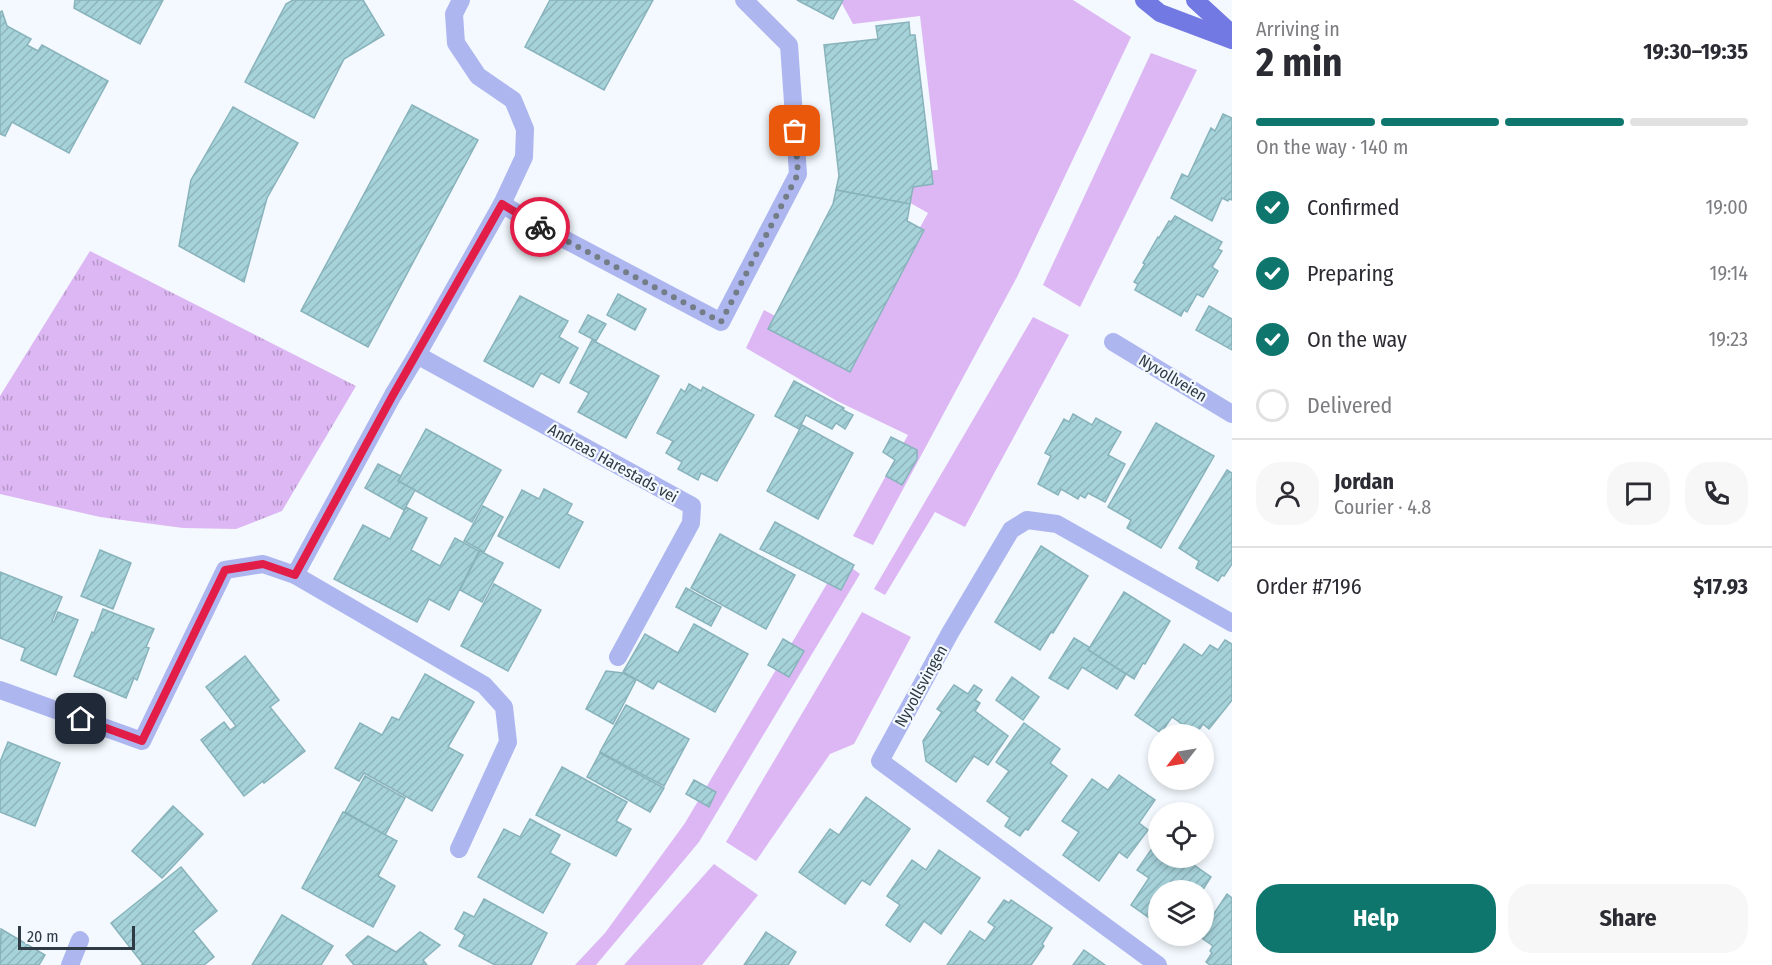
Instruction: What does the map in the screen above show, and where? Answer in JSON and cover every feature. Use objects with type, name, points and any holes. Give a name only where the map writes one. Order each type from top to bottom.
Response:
[{"type":"main road","points":[[1144,0],[1160,13],[1232,40]]},
{"type":"main road","points":[[1195,0],[1232,34]]},
{"type":"street","points":[[295,575],[393,395],[502,204],[524,157],[525,129],[513,100],[478,76],[456,43],[454,14],[461,0]]},
{"type":"street","points":[[502,204],[721,322],[798,174],[789,45],[744,0]]},
{"type":"street","name":"Nyvollveien","points":[[1113,342],[1232,414]]},
{"type":"street","name":"Andreas Harestads vei","points":[[417,355],[692,506],[691,523],[618,657]]},
{"type":"street","name":"Nyvollsvingen","points":[[1158,965],[880,761],[950,633],[1011,530],[1027,520],[1057,524],[1232,623]]},
{"type":"street","points":[[0,690],[142,741],[225,570],[263,564],[295,575],[484,685],[504,707],[508,742],[459,849]]},
{"type":"street","points":[[70,965],[80,940]]},
{"type":"green space","points":[[840,0],[1073,0],[1131,37],[1017,277],[873,545],[853,536],[908,435],[837,401],[746,348],[764,310],[849,355],[928,213],[905,200],[912,171],[938,170],[920,16],[853,24]]},
{"type":"green space","points":[[1151,53],[1197,70],[1080,307],[1043,285]]},
{"type":"green space","points":[[90,251],[356,386],[282,511],[236,529],[183,528],[100,517],[0,494],[0,396]]},
{"type":"green space","points":[[1033,317],[1069,335],[965,527],[935,512],[885,595],[874,589]]},
{"type":"green space","points":[[841,560],[860,574],[699,842],[596,965],[575,965],[605,933],[685,823]]},
{"type":"green space","points":[[862,612],[911,637],[854,744],[830,754],[756,861],[726,842]]},
{"type":"green space","points":[[714,864],[758,895],[702,965],[624,965]]},
{"type":"building","points":[[75,0],[163,0],[140,44],[74,8]]},
{"type":"building","points":[[293,0],[363,0],[384,35],[344,59],[314,118],[245,82],[286,4]]},
{"type":"building","points":[[550,0],[653,0],[604,90],[525,47]]},
{"type":"building","points":[[797,0],[843,0],[833,19]]},
{"type":"building","points":[[2,11],[7,26],[31,39],[27,45],[38,51],[42,45],[108,81],[69,153],[12,122],[5,136],[0,134],[0,12]]},
{"type":"building","points":[[909,22],[910,35],[915,35],[933,184],[913,187],[910,204],[836,190],[839,176],[824,45],[878,39],[876,26]]},
{"type":"building","points":[[412,105],[478,140],[368,347],[301,311]]},
{"type":"building","points":[[233,107],[298,143],[267,198],[244,282],[179,246],[191,180]]},
{"type":"building","points":[[1223,114],[1232,118],[1232,200],[1222,198],[1212,221],[1171,198],[1182,174],[1188,177],[1211,128],[1215,131]]},
{"type":"building","points":[[836,190],[910,204],[907,221],[924,230],[850,372],[768,329],[833,204]]},
{"type":"building","points":[[1175,216],[1222,242],[1218,249],[1222,251],[1212,267],[1218,271],[1203,297],[1197,294],[1187,312],[1184,310],[1181,316],[1135,290],[1138,284],[1134,282],[1158,237]]},
{"type":"building","points":[[618,294],[646,309],[635,330],[607,315]]},
{"type":"building","points":[[520,296],[568,321],[559,337],[578,348],[559,383],[541,373],[533,387],[484,361]]},
{"type":"building","points":[[1209,306],[1232,319],[1232,350],[1196,330]]},
{"type":"building","points":[[588,315],[606,324],[596,341],[579,332]]},
{"type":"building","points":[[592,340],[659,376],[626,438],[578,412],[589,393],[570,383]]},
{"type":"building","points":[[794,381],[853,415],[845,429],[836,423],[832,429],[806,415],[799,429],[775,416]]},
{"type":"building","points":[[689,384],[701,391],[703,387],[754,415],[717,481],[701,473],[698,480],[678,469],[682,462],[666,453],[673,441],[657,433],[681,389],[685,392]]},
{"type":"building","points":[[1073,414],[1092,425],[1096,418],[1121,432],[1108,455],[1125,464],[1105,502],[1088,493],[1085,498],[1080,495],[1078,499],[1061,489],[1058,495],[1038,484],[1051,456],[1045,453],[1064,419],[1069,422]]},
{"type":"building","points":[[1156,423],[1214,456],[1161,548],[1127,528],[1131,520],[1108,507]]},
{"type":"building","points":[[802,425],[853,453],[818,519],[767,491]]},
{"type":"building","points":[[426,429],[501,470],[472,522],[398,481]]},
{"type":"building","points":[[891,437],[917,450],[917,459],[902,485],[886,476],[895,460],[883,452]]},
{"type":"building","points":[[378,464],[401,476],[398,481],[415,490],[404,510],[365,488]]},
{"type":"building","points":[[1227,470],[1232,473],[1232,564],[1218,581],[1196,568],[1199,561],[1179,548]]},
{"type":"building","points":[[544,489],[572,504],[567,514],[583,522],[559,568],[498,536],[522,490],[539,499]]},
{"type":"building","points":[[483,506],[503,517],[484,552],[464,541]]},
{"type":"building","points":[[406,507],[427,518],[411,550],[440,566],[455,538],[479,551],[449,610],[429,599],[417,622],[334,579],[363,525],[390,539]]},
{"type":"building","points":[[775,522],[854,565],[841,590],[760,549]]},
{"type":"building","points":[[720,534],[795,575],[766,629],[691,588]]},
{"type":"building","points":[[1041,546],[1088,576],[1040,650],[995,622]]},
{"type":"building","points":[[100,550],[131,563],[113,609],[81,596]]},
{"type":"building","points":[[480,551],[503,563],[482,602],[460,590]]},
{"type":"building","points":[[0,572],[62,597],[52,621],[54,622],[58,612],[78,620],[56,675],[21,660],[25,648],[0,638]]},
{"type":"building","points":[[494,584],[541,610],[508,671],[461,646]]},
{"type":"building","points":[[686,588],[721,607],[711,626],[676,607]]},
{"type":"building","points":[[1124,592],[1170,621],[1134,679],[1088,650]]},
{"type":"building","points":[[103,609],[154,629],[146,647],[149,648],[137,680],[134,678],[126,698],[74,676]]},
{"type":"building","points":[[694,624],[748,654],[715,712],[658,681],[653,689],[623,672],[645,634],[678,653]]},
{"type":"building","points":[[1074,638],[1089,647],[1088,650],[1126,674],[1117,689],[1082,667],[1068,689],[1049,678]]},
{"type":"building","points":[[783,639],[804,651],[789,677],[768,665]]},
{"type":"building","points":[[1225,640],[1232,644],[1232,700],[1213,724],[1182,724],[1172,717],[1167,724],[1148,724],[1135,715],[1184,644],[1202,656],[1210,645],[1218,650]]},
{"type":"building","points":[[245,656],[279,700],[270,707],[305,751],[244,796],[201,740],[224,722],[230,730],[236,726],[206,687]]},
{"type":"building","points":[[606,671],[623,673],[636,680],[613,724],[586,709]]},
{"type":"building","points":[[425,674],[474,702],[448,747],[463,755],[432,811],[364,773],[359,781],[335,768],[360,723],[382,735],[392,717],[399,720]]},
{"type":"building","points":[[1012,677],[1039,697],[1023,720],[996,700]]},
{"type":"building","points":[[954,685],[968,694],[974,685],[982,690],[975,700],[980,703],[975,711],[1008,736],[988,765],[974,756],[956,782],[926,761],[923,741],[942,712],[937,709]]},
{"type":"building","points":[[626,705],[689,739],[664,786],[600,752]]},
{"type":"building","points":[[1024,723],[1060,749],[1050,763],[1067,776],[1028,830],[1025,829],[1020,836],[1005,826],[1010,818],[987,801],[1009,771],[996,762]]},
{"type":"building","points":[[8,742],[60,763],[35,826],[0,812],[0,762]]},
{"type":"building","points":[[600,753],[664,788],[650,812],[587,777]]},
{"type":"building","points":[[562,767],[627,802],[616,821],[631,829],[616,856],[536,815]]},
{"type":"building","points":[[1119,775],[1155,800],[1148,802],[1148,810],[1139,823],[1148,830],[1127,858],[1119,852],[1099,881],[1063,855],[1079,832],[1062,821],[1092,779],[1108,790]]},
{"type":"building","points":[[365,776],[405,798],[385,835],[345,812]]},
{"type":"building","points":[[694,780],[716,792],[709,807],[686,794]]},
{"type":"building","points":[[866,797],[910,829],[870,885],[862,880],[845,904],[799,872],[830,829],[839,835]]},
{"type":"building","points":[[173,806],[203,834],[162,878],[132,851]]},
{"type":"building","points":[[343,812],[397,841],[378,876],[395,886],[373,927],[302,888]]},
{"type":"building","points":[[530,819],[560,835],[550,853],[570,864],[543,913],[478,877],[504,829],[520,837]]},
{"type":"building","points":[[939,850],[980,878],[941,934],[924,921],[910,942],[886,925],[900,905],[887,896],[912,860],[926,870]]},
{"type":"building","points":[[1148,854],[1148,868],[1198,868],[1211,877],[1209,880],[1148,880],[1148,917],[1131,905],[1149,878],[1137,870]]},
{"type":"building","points":[[181,867],[217,911],[193,931],[214,957],[204,965],[141,965],[143,964],[111,923]]},
{"type":"building","points":[[1227,894],[1232,898],[1232,965],[1210,965],[1206,962],[1214,946],[1214,914]]},
{"type":"building","points":[[484,899],[547,933],[531,965],[495,965],[459,946],[465,935],[455,929],[464,912],[474,917]]},
{"type":"building","points":[[1004,900],[1009,903],[1011,900],[1052,928],[1042,944],[1044,946],[1031,965],[947,965],[970,931],[985,941],[995,927],[988,922]]},
{"type":"building","points":[[282,915],[333,946],[321,965],[252,965]]},
{"type":"building","points":[[1,929],[45,955],[39,965],[0,965]]},
{"type":"building","points":[[420,932],[440,945],[423,960],[427,965],[354,965],[346,955],[368,936],[396,952]]},
{"type":"building","points":[[766,932],[796,952],[788,965],[744,965]]},
{"type":"building","points":[[1084,950],[1105,965],[1073,965]]},
{"type":"way so far","points":[[540,227],[721,322],[798,174],[795,131]]},
{"type":"route","points":[[81,719],[142,741],[225,570],[263,564],[295,575],[393,395],[502,204],[540,227]]}]
